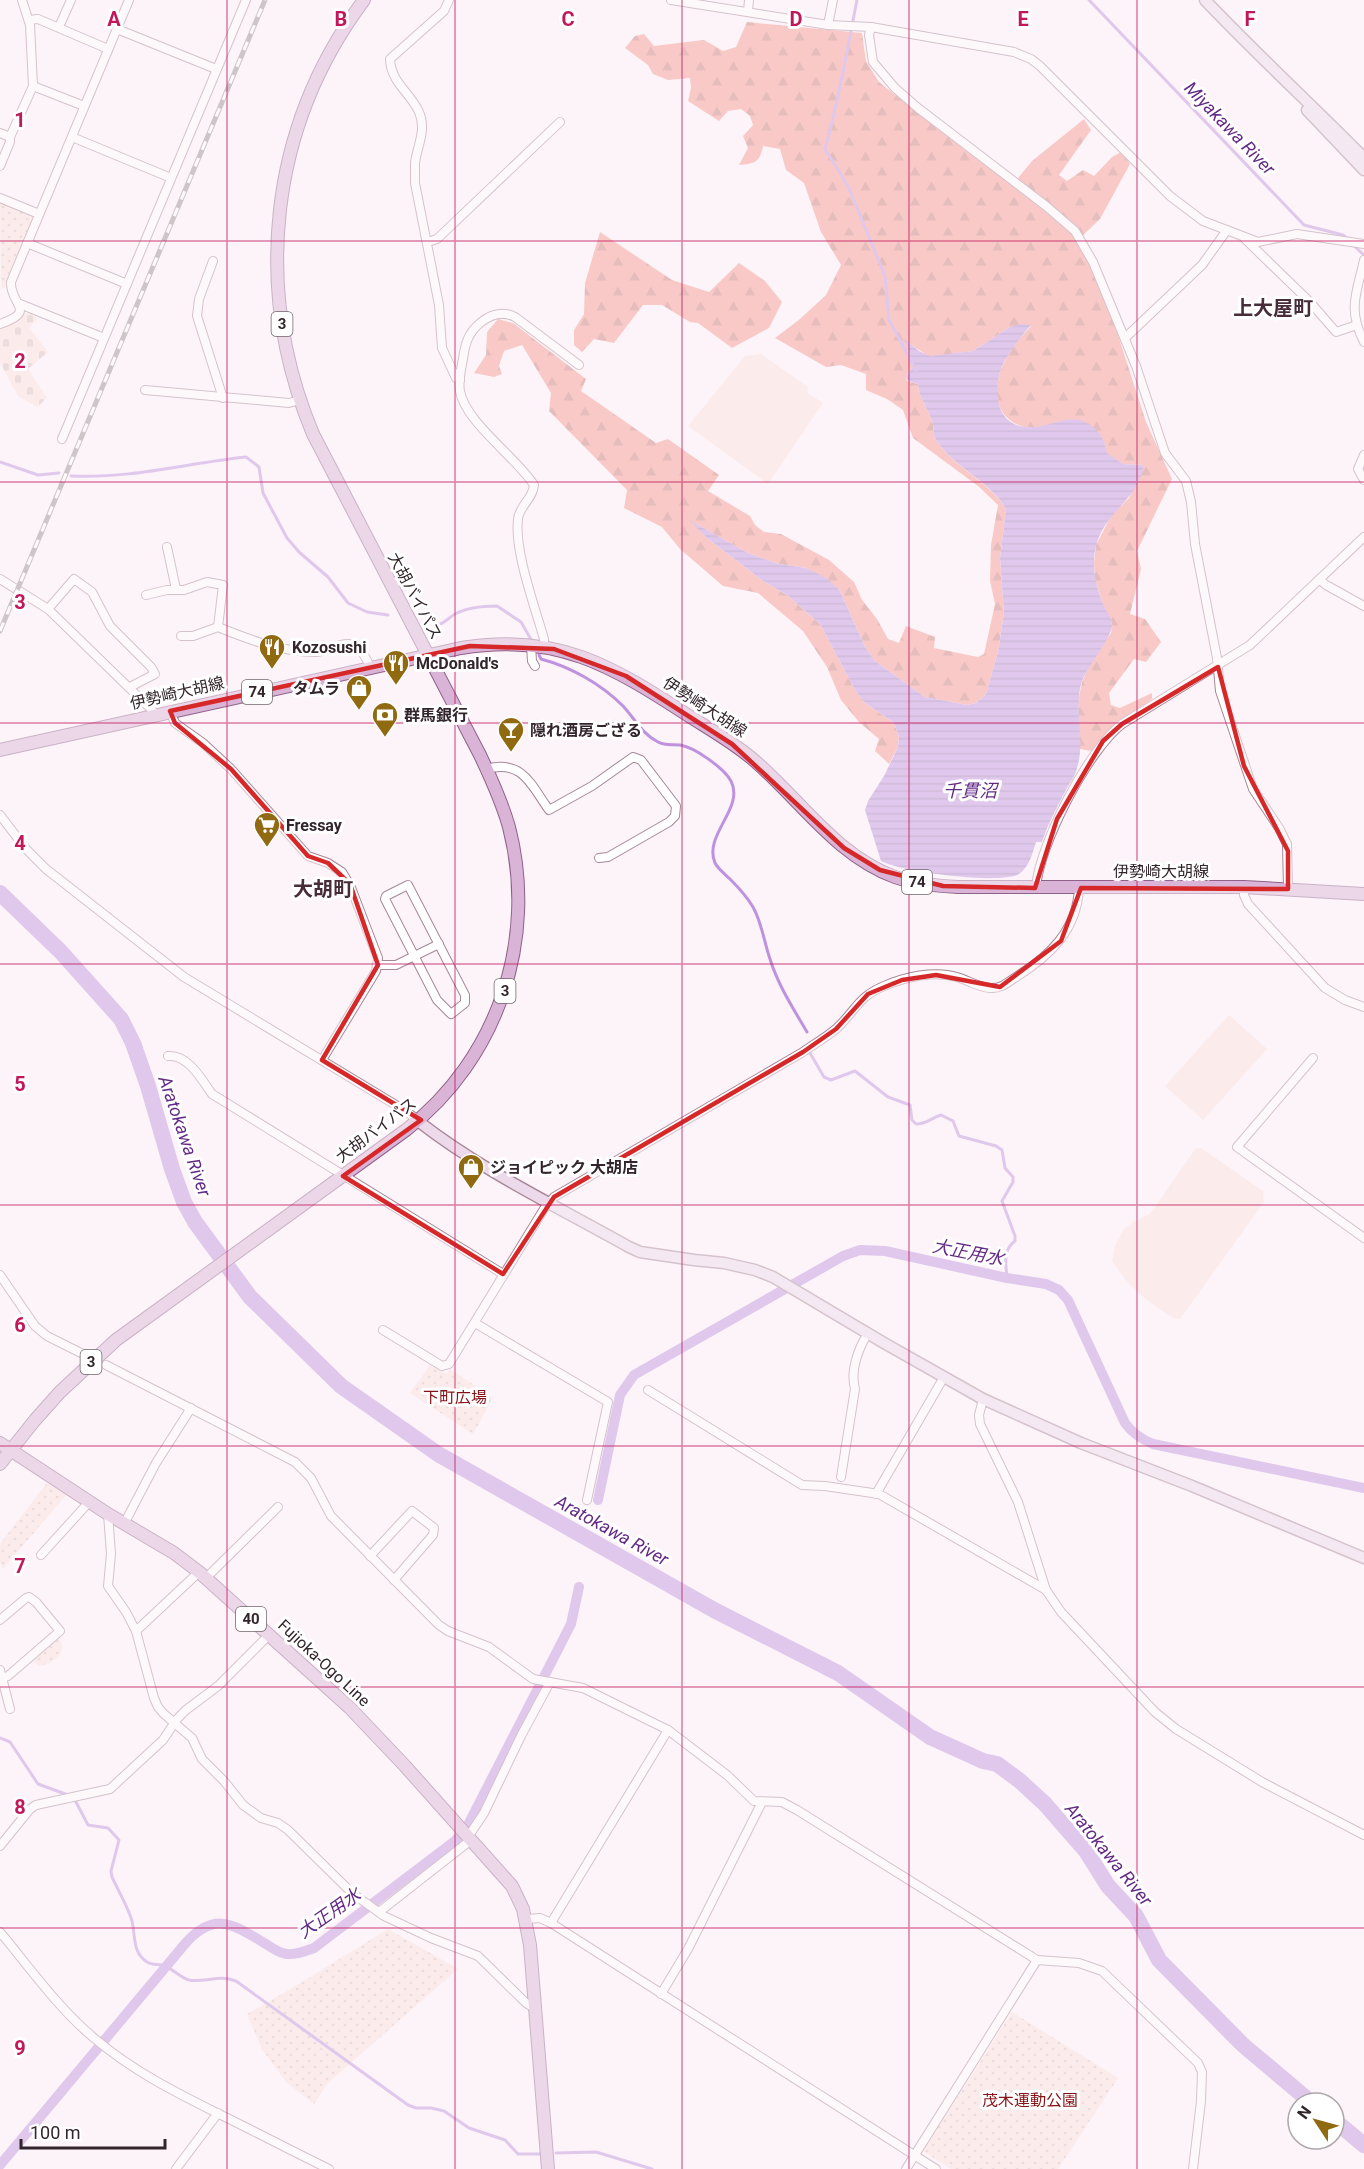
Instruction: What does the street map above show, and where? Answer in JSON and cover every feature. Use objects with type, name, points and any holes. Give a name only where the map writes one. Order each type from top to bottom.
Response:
[{"type":"main road","name":"大胡バイパス","points":[[0,1464],[5,1447],[98,1356],[143,1319],[418,1121],[455,1082],[478,1049],[503,997],[515,950],[518,914],[515,860],[507,819],[486,769],[329,468],[300,400],[285,346],[276,275],[277,239],[284,179],[298,125],[313,85],[335,42],[364,0]]},
{"type":"main road","name":"伊勢崎大胡線","points":[[0,750],[156,714],[480,645],[544,647],[575,654],[616,671],[732,744],[761,766],[844,848],[880,870],[908,881],[943,886],[1244,887],[1364,894]]},
{"type":"main road","name":"Fujioka-Ogo Line","points":[[5,1447],[108,1514],[168,1549],[202,1575],[350,1708],[512,1886],[525,1918],[537,2010],[548,2169]]},
{"type":"street","points":[[0,166],[10,137],[33,86],[29,20],[22,0]]},
{"type":"street","points":[[59,27],[71,0]]},
{"type":"street","points":[[104,338],[20,304],[10,286],[129,0]]},
{"type":"street","points":[[62,439],[246,0]]},
{"type":"street","points":[[449,0],[444,11],[390,59],[390,72],[419,112],[423,124],[415,163],[415,183],[439,305],[442,348],[456,378],[460,380]]},
{"type":"street","points":[[671,0],[828,25],[871,27],[1007,50],[1031,59],[1170,196],[1203,221],[1258,242],[1297,234],[1364,244]]},
{"type":"street","points":[[747,12],[749,0]]},
{"type":"street","points":[[828,25],[833,0]]},
{"type":"street","points":[[1205,0],[1364,158]]},
{"type":"street","points":[[29,20],[38,19],[108,48]]},
{"type":"street","points":[[871,27],[869,36],[873,62],[895,88],[918,108],[1008,175],[1075,231],[1093,262],[1125,338],[1165,453],[1186,481],[1191,502],[1195,544],[1218,667],[1220,691],[1253,789],[1279,828],[1288,848],[1288,889]]},
{"type":"street","points":[[117,28],[216,69]]},
{"type":"street","points":[[1280,77],[1364,170]]},
{"type":"street","points":[[33,86],[84,106]]},
{"type":"street","points":[[428,242],[437,239],[560,122]]},
{"type":"street","points":[[0,132],[10,137]]},
{"type":"street","points":[[72,136],[171,178]]},
{"type":"street","points":[[0,198],[39,214]]},
{"type":"street","points":[[1125,338],[1202,265],[1227,230]]},
{"type":"street","points":[[1242,236],[1310,302],[1336,332],[1357,325]]},
{"type":"street","points":[[27,243],[127,284]]},
{"type":"street","points":[[1364,260],[1354,296],[1357,325],[1364,342]]},
{"type":"street","points":[[213,261],[199,298],[197,316],[223,398]]},
{"type":"street","points":[[0,324],[17,316],[20,304]]},
{"type":"street","points":[[544,647],[544,639],[525,576],[518,534],[518,516],[531,498],[534,485],[472,415],[461,397],[460,380],[465,343],[470,334],[484,320],[498,314],[515,317],[579,365]]},
{"type":"street","points":[[145,390],[289,403],[300,400]]},
{"type":"street","points":[[1364,456],[1359,469],[1364,480]]},
{"type":"street","points":[[1036,888],[1057,819],[1103,741],[1122,724],[1218,667],[1250,645],[1364,537]]},
{"type":"street","points":[[167,547],[176,590]]},
{"type":"street","points":[[0,579],[48,609],[156,714]]},
{"type":"street","points":[[48,609],[74,579],[92,592],[110,626],[151,667],[155,674],[130,687]]},
{"type":"street","points":[[1320,580],[1364,606]]},
{"type":"street","points":[[146,595],[167,590],[193,588],[207,582],[223,585],[218,627]]},
{"type":"street","points":[[181,636],[193,636],[218,627],[260,644],[293,650],[321,652],[351,644],[357,646],[371,669]]},
{"type":"street","points":[[531,646],[532,661],[535,666]]},
{"type":"street","points":[[170,711],[175,723],[203,743],[231,769],[309,856],[328,862],[342,872],[350,885],[378,958],[378,964],[322,1060]]},
{"type":"street","points":[[486,769],[500,766],[524,773],[549,810],[592,786],[633,757],[641,760],[676,806],[675,816],[669,822],[608,857],[600,858]]},
{"type":"street","points":[[0,815],[26,849],[46,869],[184,977],[409,1113],[453,1145],[629,1248],[639,1252],[755,1270],[783,1282],[868,1334],[983,1399],[1081,1443],[1192,1486],[1364,1558]]},
{"type":"street","points":[[408,885],[439,944],[466,998],[465,1003],[451,1014],[438,1000],[385,899],[386,896],[408,885]]},
{"type":"street","points":[[1244,887],[1244,895],[1248,904],[1325,988],[1345,1000],[1364,1006]]},
{"type":"street","points":[[383,1330],[442,1366],[449,1364],[549,1202],[560,1193],[803,1052],[836,1029],[862,998],[884,986],[914,977],[936,975],[955,976],[980,986],[1000,987],[1030,968],[1061,942],[1074,916],[1079,888]]},
{"type":"street","points":[[378,964],[396,965],[439,944]]},
{"type":"street","points":[[168,1056],[177,1057],[189,1064],[212,1094],[503,1274]]},
{"type":"street","points":[[1313,1058],[1238,1147],[1364,1238]]},
{"type":"street","points":[[0,1275],[35,1326],[48,1336],[82,1354]]},
{"type":"street","points":[[474,1323],[608,1402],[587,1500]]},
{"type":"street","points":[[841,1477],[855,1389],[852,1378],[861,1344],[868,1334]]},
{"type":"street","points":[[106,1365],[300,1466],[311,1478],[331,1516],[439,1625],[448,1631],[496,1651],[533,1679],[583,1688],[668,1730],[727,1775],[754,1801],[782,1802],[797,1810],[1037,1960],[1079,1963],[1102,1971],[1198,2062],[1202,2072],[1202,2082],[1193,2169]]},
{"type":"street","points":[[876,1494],[944,1377]]},
{"type":"street","points":[[648,1390],[802,1485],[876,1494],[1046,1590]]},
{"type":"street","points":[[983,1399],[979,1415],[980,1424],[1018,1502],[1046,1590],[1061,1612],[1155,1712],[1176,1728],[1263,1782],[1364,1835]]},
{"type":"street","points":[[124,1524],[156,1463],[191,1408]]},
{"type":"street","points":[[41,1555],[90,1502]]},
{"type":"street","points":[[136,1631],[278,1507]]},
{"type":"street","points":[[370,1556],[412,1511],[434,1528],[433,1535],[394,1580]]},
{"type":"street","points":[[108,1514],[111,1554],[108,1586],[136,1631],[158,1707],[174,1725],[192,1738],[202,1759],[224,1780],[250,1811],[288,1830],[343,1885],[364,1901],[378,1911],[431,1938],[478,1956],[526,2003],[537,2010]]},
{"type":"street","points":[[0,1620],[29,1597],[36,1602],[60,1631],[8,1676],[1,1674]]},
{"type":"street","points":[[0,1846],[25,1814],[36,1806],[110,1788],[163,1740],[186,1710],[218,1686],[269,1635]]},
{"type":"street","points":[[1,1674],[10,1709]]},
{"type":"street","points":[[378,1911],[466,1834],[484,1813],[548,1682]]},
{"type":"street","points":[[550,1923],[668,1730]]},
{"type":"street","points":[[661,1994],[688,1949],[762,1802]]},
{"type":"street","points":[[525,1918],[540,1918],[550,1923],[936,2169]]},
{"type":"street","points":[[0,1932],[63,2008],[109,2050],[147,2077],[329,2169]]},
{"type":"street","points":[[906,2169],[1037,1960]]},
{"type":"street","points":[[176,2169],[218,2113]]},
{"type":"highlighted area","points":[[470,646],[554,649],[626,676],[732,744],[844,848],[880,870],[943,886],[1035,888],[1057,819],[1103,741],[1122,724],[1218,667],[1244,766],[1288,851],[1288,889],[1081,888],[1061,941],[1000,987],[936,975],[902,980],[868,994],[836,1029],[803,1052],[554,1197],[503,1274],[343,1176],[421,1120],[322,1060],[378,965],[350,884],[328,863],[308,856],[231,769],[175,723],[170,711]]},
{"type":"green space","points":[[747,22],[862,33],[866,61],[879,82],[974,157],[1014,183],[1032,161],[1084,119],[1091,130],[1059,175],[1067,181],[1083,170],[1094,176],[1112,157],[1121,152],[1130,164],[1100,219],[1077,241],[1097,278],[1146,422],[1172,479],[1137,551],[1141,569],[1130,614],[1145,619],[1161,642],[1146,662],[1134,659],[1109,693],[1111,705],[1120,708],[1152,693],[1152,699],[1111,728],[1091,751],[1080,749],[1078,702],[1082,682],[1090,663],[1111,633],[1112,623],[1103,605],[1095,579],[1096,545],[1111,516],[1129,498],[1144,465],[1123,464],[1106,453],[1105,444],[1061,421],[1039,428],[1027,427],[1009,419],[1003,412],[997,394],[1000,372],[1013,347],[1031,326],[1010,327],[973,351],[930,357],[905,341],[914,366],[906,376],[907,381],[918,384],[932,421],[936,440],[952,459],[990,490],[1006,509],[1000,558],[1004,613],[998,652],[986,694],[976,703],[967,705],[925,697],[875,661],[865,647],[840,591],[806,568],[779,564],[748,553],[692,522],[707,538],[763,581],[787,595],[820,624],[855,690],[864,702],[894,723],[899,737],[898,747],[889,764],[875,751],[879,739],[859,722],[841,700],[827,667],[803,631],[758,593],[723,586],[680,549],[662,527],[624,508],[627,490],[549,411],[551,393],[522,345],[504,351],[499,366],[502,374],[494,377],[474,373],[486,355],[487,332],[498,319],[513,323],[586,379],[581,391],[656,443],[668,439],[719,475],[708,491],[750,516],[755,525],[764,532],[781,534],[829,560],[854,582],[862,600],[877,619],[888,639],[899,643],[906,626],[935,637],[934,648],[978,657],[984,654],[995,604],[990,581],[991,545],[998,505],[978,486],[913,438],[903,410],[887,399],[866,390],[866,374],[841,365],[826,367],[775,338],[826,295],[841,265],[821,232],[804,183],[786,170],[780,149],[763,146],[756,161],[739,165],[748,148],[743,136],[753,125],[750,116],[741,109],[728,111],[719,121],[688,101],[691,88],[690,78],[668,80],[653,74],[648,65],[625,48],[635,36],[644,34],[654,46],[704,40],[723,51],[736,47]]},
{"type":"green space","points":[[0,202],[34,216],[5,282],[6,287],[1,289]]},
{"type":"green space","points":[[600,232],[672,280],[709,292],[739,263],[765,281],[782,302],[769,328],[732,348],[698,323],[690,322],[662,305],[643,305],[614,343],[594,339],[582,352],[574,345],[574,330],[584,314],[585,283]]},
{"type":"green space","points":[[30,312],[37,319],[29,328],[48,352],[28,369],[47,398],[37,407],[18,396],[0,363],[0,328],[18,321],[22,315]]},
{"type":"green space","points":[[761,354],[808,387],[807,393],[823,403],[768,484],[688,426],[745,356]]},
{"type":"green space","points":[[1229,1015],[1267,1049],[1203,1120],[1165,1086]]},
{"type":"green space","points":[[1196,1148],[1201,1148],[1263,1191],[1264,1202],[1180,1319],[1165,1313],[1140,1294],[1112,1261],[1115,1246],[1124,1229],[1150,1214]]},
{"type":"green space","name":"下町広場","points":[[430,1365],[447,1374],[450,1369],[493,1398],[473,1434],[410,1393]]},
{"type":"green space","points":[[47,1483],[67,1494],[3,1569],[0,1563],[0,1544]]},
{"type":"green space","points":[[58,1639],[62,1643],[61,1654],[50,1663],[40,1666],[33,1661]]},
{"type":"green space","points":[[388,1929],[458,1969],[328,2083],[314,2104],[286,2082],[262,2049],[247,2014]]},
{"type":"green space","name":"茂木運動公園","points":[[1012,2012],[1118,2078],[1058,2169],[951,2169],[923,2151]]},
{"type":"water","name":"千貫沼","points":[[1022,324],[1031,325],[1004,362],[998,382],[999,402],[1007,419],[1015,425],[1026,427],[1080,420],[1099,432],[1107,453],[1123,464],[1144,465],[1135,488],[1106,524],[1096,546],[1094,561],[1096,583],[1112,625],[1104,644],[1082,681],[1079,702],[1080,747],[1076,771],[1042,842],[1036,842],[1026,867],[1019,874],[1008,877],[972,878],[928,873],[881,861],[865,810],[898,747],[899,737],[894,723],[864,702],[855,690],[820,624],[787,595],[763,581],[707,538],[689,520],[748,553],[779,564],[806,568],[828,579],[840,591],[865,647],[875,661],[925,697],[967,705],[976,703],[986,694],[998,652],[1004,613],[1000,558],[1006,509],[990,490],[952,459],[936,440],[932,421],[918,384],[908,381],[906,376],[914,366],[904,339],[919,351],[930,356],[973,351],[1010,327]]},
{"type":"waterway","points":[[857,0],[839,94],[825,149],[848,186],[885,276],[889,320],[916,370]]},
{"type":"waterway","name":"Miyakawa River","points":[[1089,0],[1304,225],[1343,235],[1348,239]]},
{"type":"waterway","name":"Miyakawa River","points":[[1352,244],[1364,255]]},
{"type":"waterway","points":[[71,476],[137,473],[246,457],[259,467],[263,493],[287,538],[299,552],[328,577],[348,603],[367,612],[388,615]]},
{"type":"waterway","points":[[0,462],[38,475],[59,473]]},
{"type":"waterway","points":[[434,625],[465,610],[497,606],[521,622],[532,641]]},
{"type":"waterway","points":[[539,655],[541,659],[574,672],[605,690],[623,706],[652,739],[663,744],[680,745],[693,750],[715,764],[731,781],[734,791],[733,801],[714,842],[715,863],[740,889],[753,907],[759,919],[777,978],[807,1032]]},
{"type":"waterway","name":"Aratokawa River","points":[[0,893],[61,952],[121,1019],[133,1043],[148,1086],[184,1202],[195,1222],[250,1297],[341,1386],[438,1454],[714,1610],[838,1673],[930,1737],[983,1761],[997,1764],[1045,1804],[1086,1851],[1108,1886],[1136,1916],[1159,1960],[1243,2045],[1298,2091]]},
{"type":"waterway","points":[[810,1053],[824,1077],[831,1080],[855,1071],[888,1097],[910,1105],[912,1120],[916,1124],[941,1115],[953,1121],[959,1136],[996,1146],[1002,1150],[1005,1168],[1013,1177],[1013,1182],[1002,1201],[1015,1236],[1015,1241],[1006,1253],[1007,1278]]},
{"type":"waterway","name":"大正用水","points":[[598,1500],[620,1395],[634,1375],[843,1256],[860,1250],[885,1251],[1007,1278],[1046,1284],[1059,1290],[1068,1300],[1125,1423],[1134,1433],[1153,1444],[1364,1488]]},
{"type":"waterway","name":"大正用水","points":[[0,2165],[195,1934],[205,1927],[224,1924],[243,1931],[281,1953],[294,1954],[314,1948],[455,1841],[469,1823],[571,1624],[579,1587]]},
{"type":"waterway","points":[[0,1738],[10,1742],[38,1784],[68,1795]]},
{"type":"waterway","points":[[76,1802],[88,1825],[108,1828],[119,1840],[111,1871],[112,1877],[130,1915],[138,1952],[147,1962],[165,1966],[189,1980],[224,1978],[236,1981],[408,2105],[444,2111],[469,2128],[505,2140],[518,2154],[540,2154]]},
{"type":"waterway","name":"Aratokawa River","points":[[1346,2130],[1364,2145]]},
{"type":"waterway","points":[[556,2153],[596,2152],[652,2169]]},
{"type":"railway","points":[[0,631],[265,0]]},
{"type":"place","name":"Kozosushi","points":[[272,670]]},
{"type":"place","name":"McDonald's","points":[[396,686]]},
{"type":"place","name":"タムラ","points":[[359,711]]},
{"type":"place","name":"群馬銀行","points":[[385,738]]},
{"type":"place","name":"隠れ酒房ござる","points":[[511,753]]},
{"type":"place","name":"Fressay","points":[[267,848]]},
{"type":"place","name":"ジョイピック 大胡店","points":[[471,1190]]},
{"type":"district","name":"上大屋町","points":[[1273,308]]},
{"type":"district","name":"大胡町","points":[[323,889]]}]
